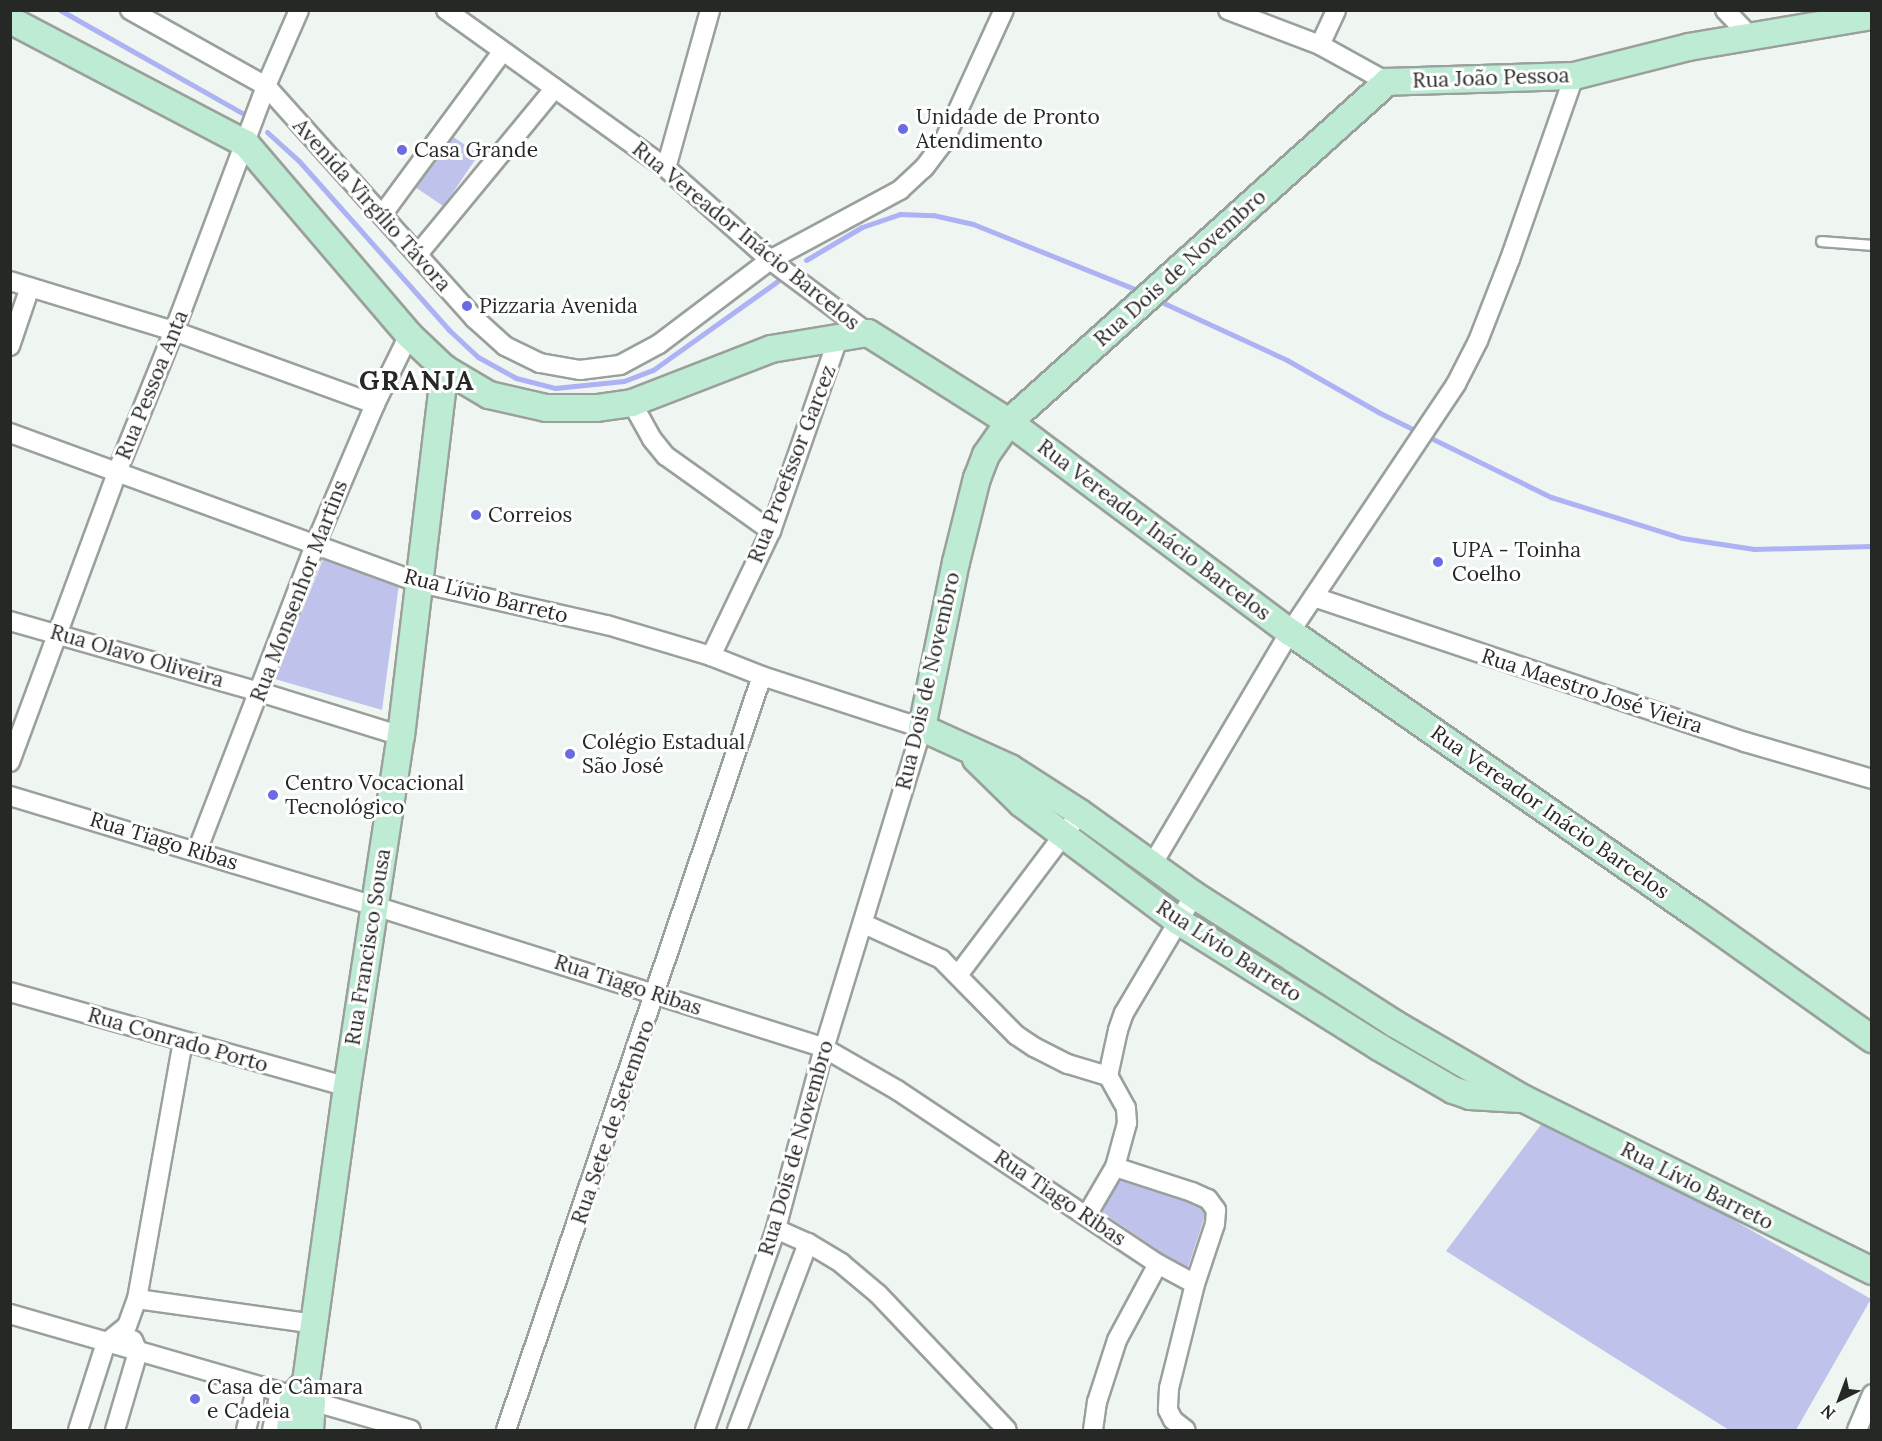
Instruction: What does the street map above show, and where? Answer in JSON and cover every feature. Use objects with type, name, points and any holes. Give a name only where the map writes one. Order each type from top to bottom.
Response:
[{"type":"street","name":"Avenida Virgílio Távora","points":[[130,10],[266,87],[474,318],[505,346],[540,363],[580,370],[620,365],[659,344],[770,260],[900,190],[924,168],[943,143],[1004,10]]},
{"type":"street","name":"Rua Pessoa Anta","points":[[10,762],[117,472],[174,331],[266,87],[299,10]]},
{"type":"street","name":"Rua Vereador Inácio Barcelos","points":[[446,10],[666,168],[770,260],[868,333],[1009,422],[1290,632],[1870,1034]]},
{"type":"street","points":[[666,168],[710,10]]},
{"type":"street","name":"Rua João Pessoa","points":[[1228,10],[1320,45],[1387,81],[1574,76],[1689,47],[1872,16]]},
{"type":"street","points":[[1320,45],[1336,10]]},
{"type":"street","points":[[1725,10],[1750,36]]},
{"type":"street","points":[[10,20],[246,144],[409,335],[445,369],[489,395],[546,408],[597,408],[632,403],[771,349],[868,333]]},
{"type":"street","points":[[382,215],[502,52]]},
{"type":"street","points":[[1152,865],[1290,632],[1456,384],[1478,341],[1510,259],[1574,76]]},
{"type":"street","name":"Rua Dois de Novembro","points":[[705,1431],[776,1228],[824,1048],[864,924],[922,728],[956,562],[977,478],[986,455],[1009,422],[1387,81]]},
{"type":"street","points":[[418,254],[555,88]]},
{"type":"street","points":[[10,281],[174,331],[375,404]]},
{"type":"street","points":[[10,346],[30,287]]},
{"type":"street","name":"Rua Monsenhor Martins","points":[[197,851],[315,544],[375,404],[409,335]]},
{"type":"street","name":"Rua Proefssor Garcez","points":[[711,656],[771,531],[839,336]]},
{"type":"street","name":"Rua Francisco Sousa","points":[[290,1431],[314,1324],[347,1087],[401,736],[445,369]]},
{"type":"street","points":[[632,403],[652,438],[666,456],[771,531]]},
{"type":"street","name":"Rua Lívio Barreto","points":[[10,433],[420,583],[608,625],[711,656],[762,676],[922,728],[1010,768],[1080,813],[1194,895],[1395,1024],[1524,1099],[1872,1271]]},
{"type":"street","name":"Rua Maestro José Vieira","points":[[1314,597],[1745,742],[1872,779]]},
{"type":"street","name":"Rua Olavo Oliveira","points":[[10,621],[260,692],[401,736]]},
{"type":"street","name":"Rua Sete de Setembro","points":[[506,1431],[657,993],[762,676]]},
{"type":"street","name":"Rua Lívio Barreto","points":[[964,747],[1022,804],[1178,921],[1378,1047],[1453,1090],[1490,1099],[1524,1099]]},
{"type":"street","name":"Rua Tiago Ribas","points":[[10,796],[197,851],[657,993],[824,1048],[897,1090],[1158,1264],[1195,1284]]},
{"type":"street","points":[[958,975],[1080,813]]},
{"type":"street","points":[[1087,1215],[1115,1167],[1127,1114],[1108,1076],[1124,1013],[1194,895]]},
{"type":"street","points":[[864,924],[941,959],[1016,1035],[1054,1058],[1108,1076]]},
{"type":"street","name":"Rua Conrado Porto","points":[[10,992],[347,1087]]},
{"type":"street","points":[[78,1431],[106,1343],[127,1326],[137,1299],[183,1041]]},
{"type":"street","points":[[1115,1167],[1192,1192],[1214,1204],[1215,1224],[1195,1284],[1167,1403],[1173,1420],[1186,1431]]},
{"type":"street","points":[[776,1228],[808,1243],[841,1263],[878,1294],[1006,1431]]},
{"type":"street","points":[[737,1431],[808,1243]]},
{"type":"street","points":[[1093,1431],[1097,1402],[1117,1340],[1158,1264]]},
{"type":"street","points":[[137,1299],[314,1324]]},
{"type":"street","points":[[10,1314],[257,1386],[298,1393],[411,1431]]},
{"type":"street","points":[[121,1429],[138,1352],[127,1326]]},
{"type":"street","points":[[246,1431],[257,1386]]},
{"type":"street","name":"Rua Francisco Sousa","points":[[272,1431],[298,1393]]},
{"type":"street","name":"Rua Francisco Sousa","points":[[298,1393],[310,1431]]},
{"type":"street","points":[[1857,1431],[1872,1394]]},
{"type":"lane","points":[[1821,241],[1872,245]]},
{"type":"shaded area","points":[[449,134],[479,154],[444,206],[414,186]]},
{"type":"shaded area","points":[[324,557],[399,584],[382,710],[275,679]]},
{"type":"shaded area","points":[[1549,1114],[1871,1299],[1796,1430],[1729,1430],[1446,1251]]},
{"type":"shaded area","points":[[1120,1180],[1208,1207],[1187,1270],[1102,1212]]},
{"type":"waterway","points":[[60,10],[242,113]]},
{"type":"waterway","points":[[267,132],[299,161],[449,330],[478,357],[516,378],[555,388],[624,381],[653,370],[778,281]]},
{"type":"waterway","points":[[806,260],[862,227],[900,214],[933,215],[973,224],[1142,292]]},
{"type":"waterway","points":[[1155,299],[1287,360],[1378,412],[1551,497],[1682,538],[1754,549],[1872,546]]},
{"type":"place","name":"Unidade de Pronto Atendimento","points":[[903,129]]},
{"type":"place","name":"Casa Grande","points":[[402,150]]},
{"type":"place","name":"Pizzaria Avenida","points":[[467,306]]},
{"type":"place","name":"Correios","points":[[476,515]]},
{"type":"place","name":"UPA - Toinha Coelho","points":[[1438,562]]},
{"type":"place","name":"Colégio Estadual São José","points":[[570,754]]},
{"type":"place","name":"Centro Vocacional Tecnológico","points":[[273,795]]},
{"type":"place","name":"Casa de Câmara e Cadeia","points":[[195,1399]]},
{"type":"district","name":"GRANJA","points":[[417,381]]}]
